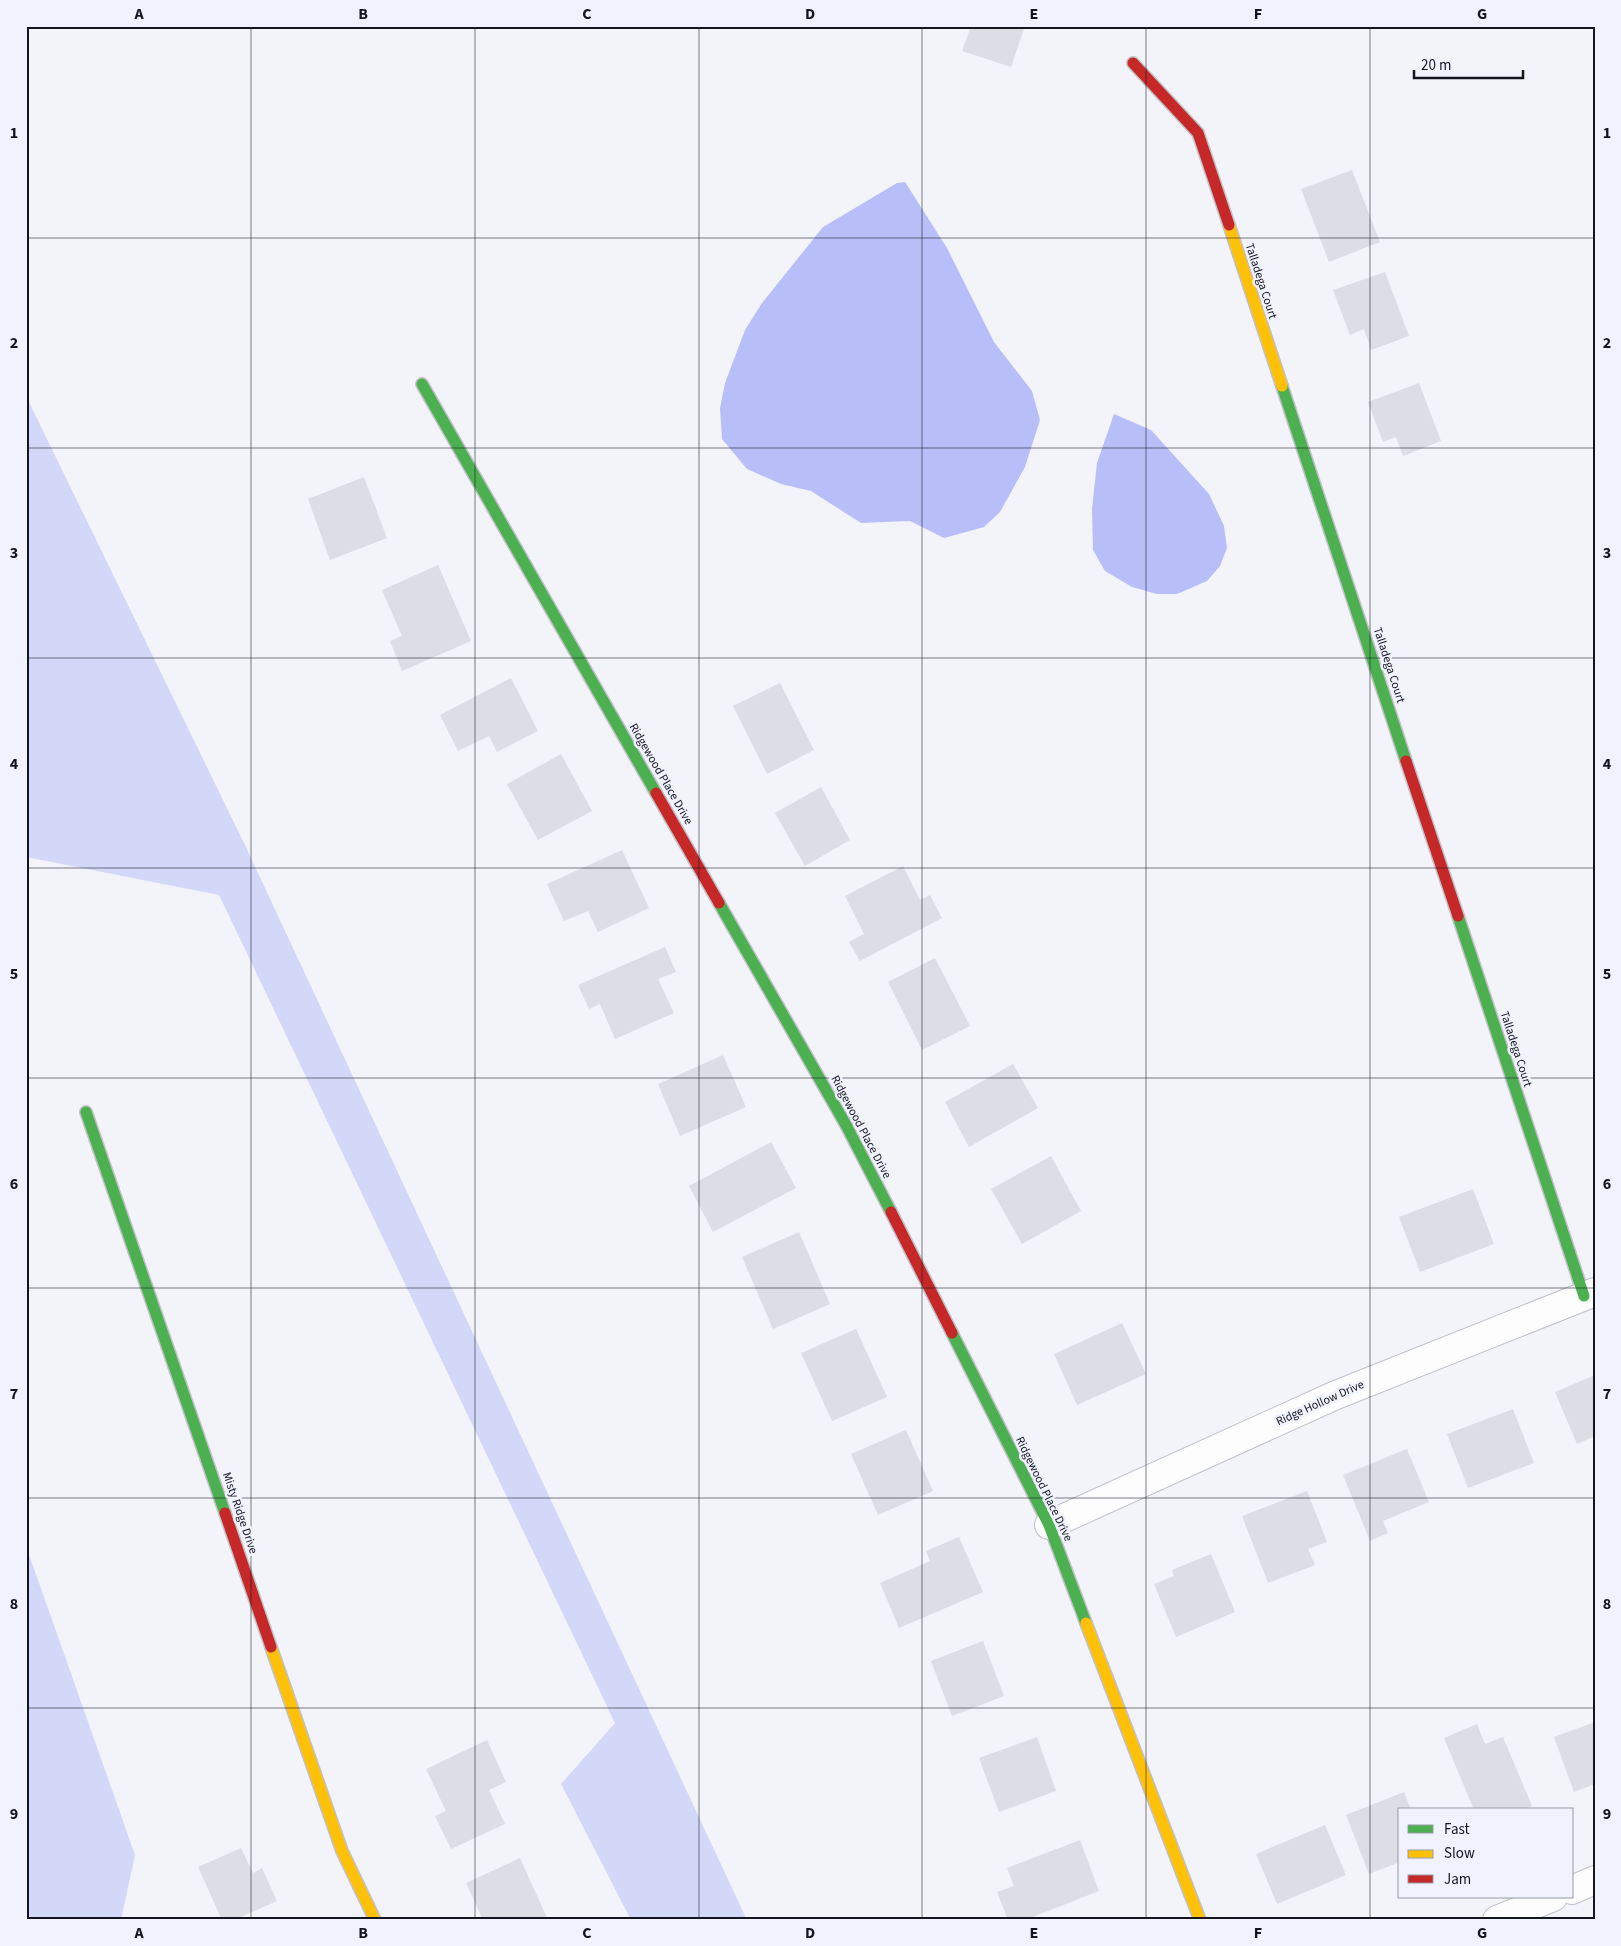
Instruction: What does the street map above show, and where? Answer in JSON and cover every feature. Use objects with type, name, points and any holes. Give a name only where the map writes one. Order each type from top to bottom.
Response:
[{"type":"street","name":"Talladega Court","points":[[1133,63],[1198,133],[1589,1294]]},
{"type":"street","name":"Ridgewood Place Drive","points":[[422,384],[846,1125],[922,1271],[974,1380],[1050,1526],[1200,1920]]},
{"type":"street","name":"Misty Ridge Drive","points":[[86,1112],[342,1851],[375,1920]]},
{"type":"street","name":"Ridge Hollow Drive","points":[[1050,1526],[1336,1395],[1589,1294]]},
{"type":"street","points":[[1574,1889],[1595,1880]]},
{"type":"street","points":[[1498,1920],[1551,1898]]},
{"type":"shaded area","points":[[26,396],[244,843],[747,1920],[631,1920],[561,1784],[615,1723],[219,895],[26,857]]},
{"type":"shaded area","points":[[26,1546],[135,1855],[121,1920],[26,1920]]},
{"type":"water","points":[[905,182],[947,248],[994,342],[1032,391],[1040,420],[1025,467],[1000,512],[984,527],[944,538],[910,521],[861,523],[811,491],[781,484],[747,469],[722,439],[720,408],[725,383],[745,330],[762,303],[823,227],[897,183]]},
{"type":"water","points":[[1114,414],[1151,430],[1209,494],[1224,526],[1227,548],[1220,566],[1207,581],[1177,594],[1157,594],[1132,587],[1105,571],[1093,550],[1092,509],[1097,463]]},
{"type":"building","points":[[971,26],[1025,26],[1011,67],[962,51]]},
{"type":"building","points":[[1352,170],[1380,242],[1329,262],[1301,189]]},
{"type":"building","points":[[1385,272],[1409,336],[1371,350],[1364,329],[1350,335],[1333,290]]},
{"type":"building","points":[[1419,383],[1441,441],[1403,456],[1396,437],[1383,442],[1368,402]]},
{"type":"building","points":[[364,477],[387,538],[330,560],[308,499]]},
{"type":"building","points":[[438,565],[471,641],[402,671],[390,641],[402,636],[382,590]]},
{"type":"building","points":[[511,678],[538,731],[497,752],[489,736],[458,751],[440,715]]},
{"type":"building","points":[[780,683],[814,750],[767,774],[733,706]]},
{"type":"building","points":[[561,754],[592,811],[538,840],[507,784]]},
{"type":"building","points":[[821,787],[850,840],[805,866],[775,813]]},
{"type":"building","points":[[622,850],[649,908],[598,932],[588,911],[564,921],[547,884]]},
{"type":"building","points":[[903,866],[920,900],[930,895],[942,918],[860,961],[849,942],[864,934],[845,896]]},
{"type":"building","points":[[665,947],[676,972],[658,979],[674,1013],[615,1039],[600,1004],[589,1009],[578,985]]},
{"type":"building","points":[[935,958],[970,1026],[922,1050],[888,982]]},
{"type":"building","points":[[723,1055],[746,1107],[680,1136],[658,1084]]},
{"type":"building","points":[[1013,1064],[1038,1108],[969,1147],[945,1102]]},
{"type":"building","points":[[771,1142],[796,1188],[713,1232],[689,1186]]},
{"type":"building","points":[[1051,1156],[1081,1211],[1022,1244],[991,1189]]},
{"type":"building","points":[[1473,1189],[1494,1244],[1420,1272],[1399,1217]]},
{"type":"building","points":[[799,1232],[830,1304],[773,1329],[742,1257]]},
{"type":"building","points":[[1122,1323],[1146,1374],[1077,1405],[1054,1354]]},
{"type":"building","points":[[856,1329],[887,1397],[832,1421],[801,1353]]},
{"type":"building","points":[[1595,1375],[1595,1436],[1577,1444],[1555,1392]]},
{"type":"building","points":[[1513,1409],[1534,1463],[1468,1488],[1447,1434]]},
{"type":"building","points":[[906,1430],[933,1491],[878,1515],[851,1454]]},
{"type":"building","points":[[1407,1449],[1429,1502],[1383,1521],[1388,1533],[1370,1541],[1343,1475]]},
{"type":"building","points":[[1307,1491],[1327,1542],[1308,1549],[1315,1565],[1268,1583],[1242,1516]]},
{"type":"building","points":[[959,1537],[983,1592],[899,1628],[880,1583],[930,1561],[926,1551]]},
{"type":"building","points":[[1211,1554],[1235,1612],[1176,1637],[1154,1584],[1174,1576],[1172,1570]]},
{"type":"building","points":[[983,1641],[1004,1696],[952,1716],[931,1661]]},
{"type":"building","points":[[1595,1722],[1595,1784],[1574,1792],[1554,1737]]},
{"type":"building","points":[[1477,1724],[1485,1744],[1503,1737],[1532,1806],[1528,1808],[1473,1808],[1444,1738]]},
{"type":"building","points":[[1037,1737],[1056,1791],[999,1812],[979,1758]]},
{"type":"building","points":[[487,1740],[506,1782],[489,1790],[505,1824],[451,1849],[435,1816],[446,1811],[426,1769]]},
{"type":"building","points":[[1404,1792],[1410,1808],[1398,1808],[1398,1863],[1369,1874],[1346,1815]]},
{"type":"building","points":[[1325,1825],[1346,1875],[1277,1904],[1256,1854]]},
{"type":"building","points":[[1080,1840],[1099,1891],[1025,1920],[1008,1920],[997,1892],[1014,1886],[1007,1868]]},
{"type":"building","points":[[241,1848],[253,1873],[262,1868],[277,1901],[234,1920],[222,1920],[198,1867]]},
{"type":"building","points":[[520,1858],[548,1920],[483,1920],[466,1883]]},
{"type":"traffic: fast","points":[[422,384],[656,793]]},
{"type":"traffic: fast","points":[[1282,386],[1406,761]]},
{"type":"traffic: fast","points":[[719,903],[846,1125],[891,1212]]},
{"type":"traffic: fast","points":[[1458,916],[1584,1296]]},
{"type":"traffic: fast","points":[[86,1112],[225,1513]]},
{"type":"traffic: fast","points":[[952,1333],[1049,1525],[1086,1623]]},
{"type":"traffic: slow","points":[[1229,225],[1282,386]]},
{"type":"traffic: slow","points":[[1086,1623],[1200,1920]]},
{"type":"traffic: slow","points":[[271,1647],[342,1851],[375,1920]]},
{"type":"traffic: jam","points":[[1133,63],[1198,133],[1229,225]]},
{"type":"traffic: jam","points":[[1406,761],[1458,916]]},
{"type":"traffic: jam","points":[[656,793],[719,903]]},
{"type":"traffic: jam","points":[[891,1212],[952,1333]]},
{"type":"traffic: jam","points":[[225,1513],[271,1647]]}]
